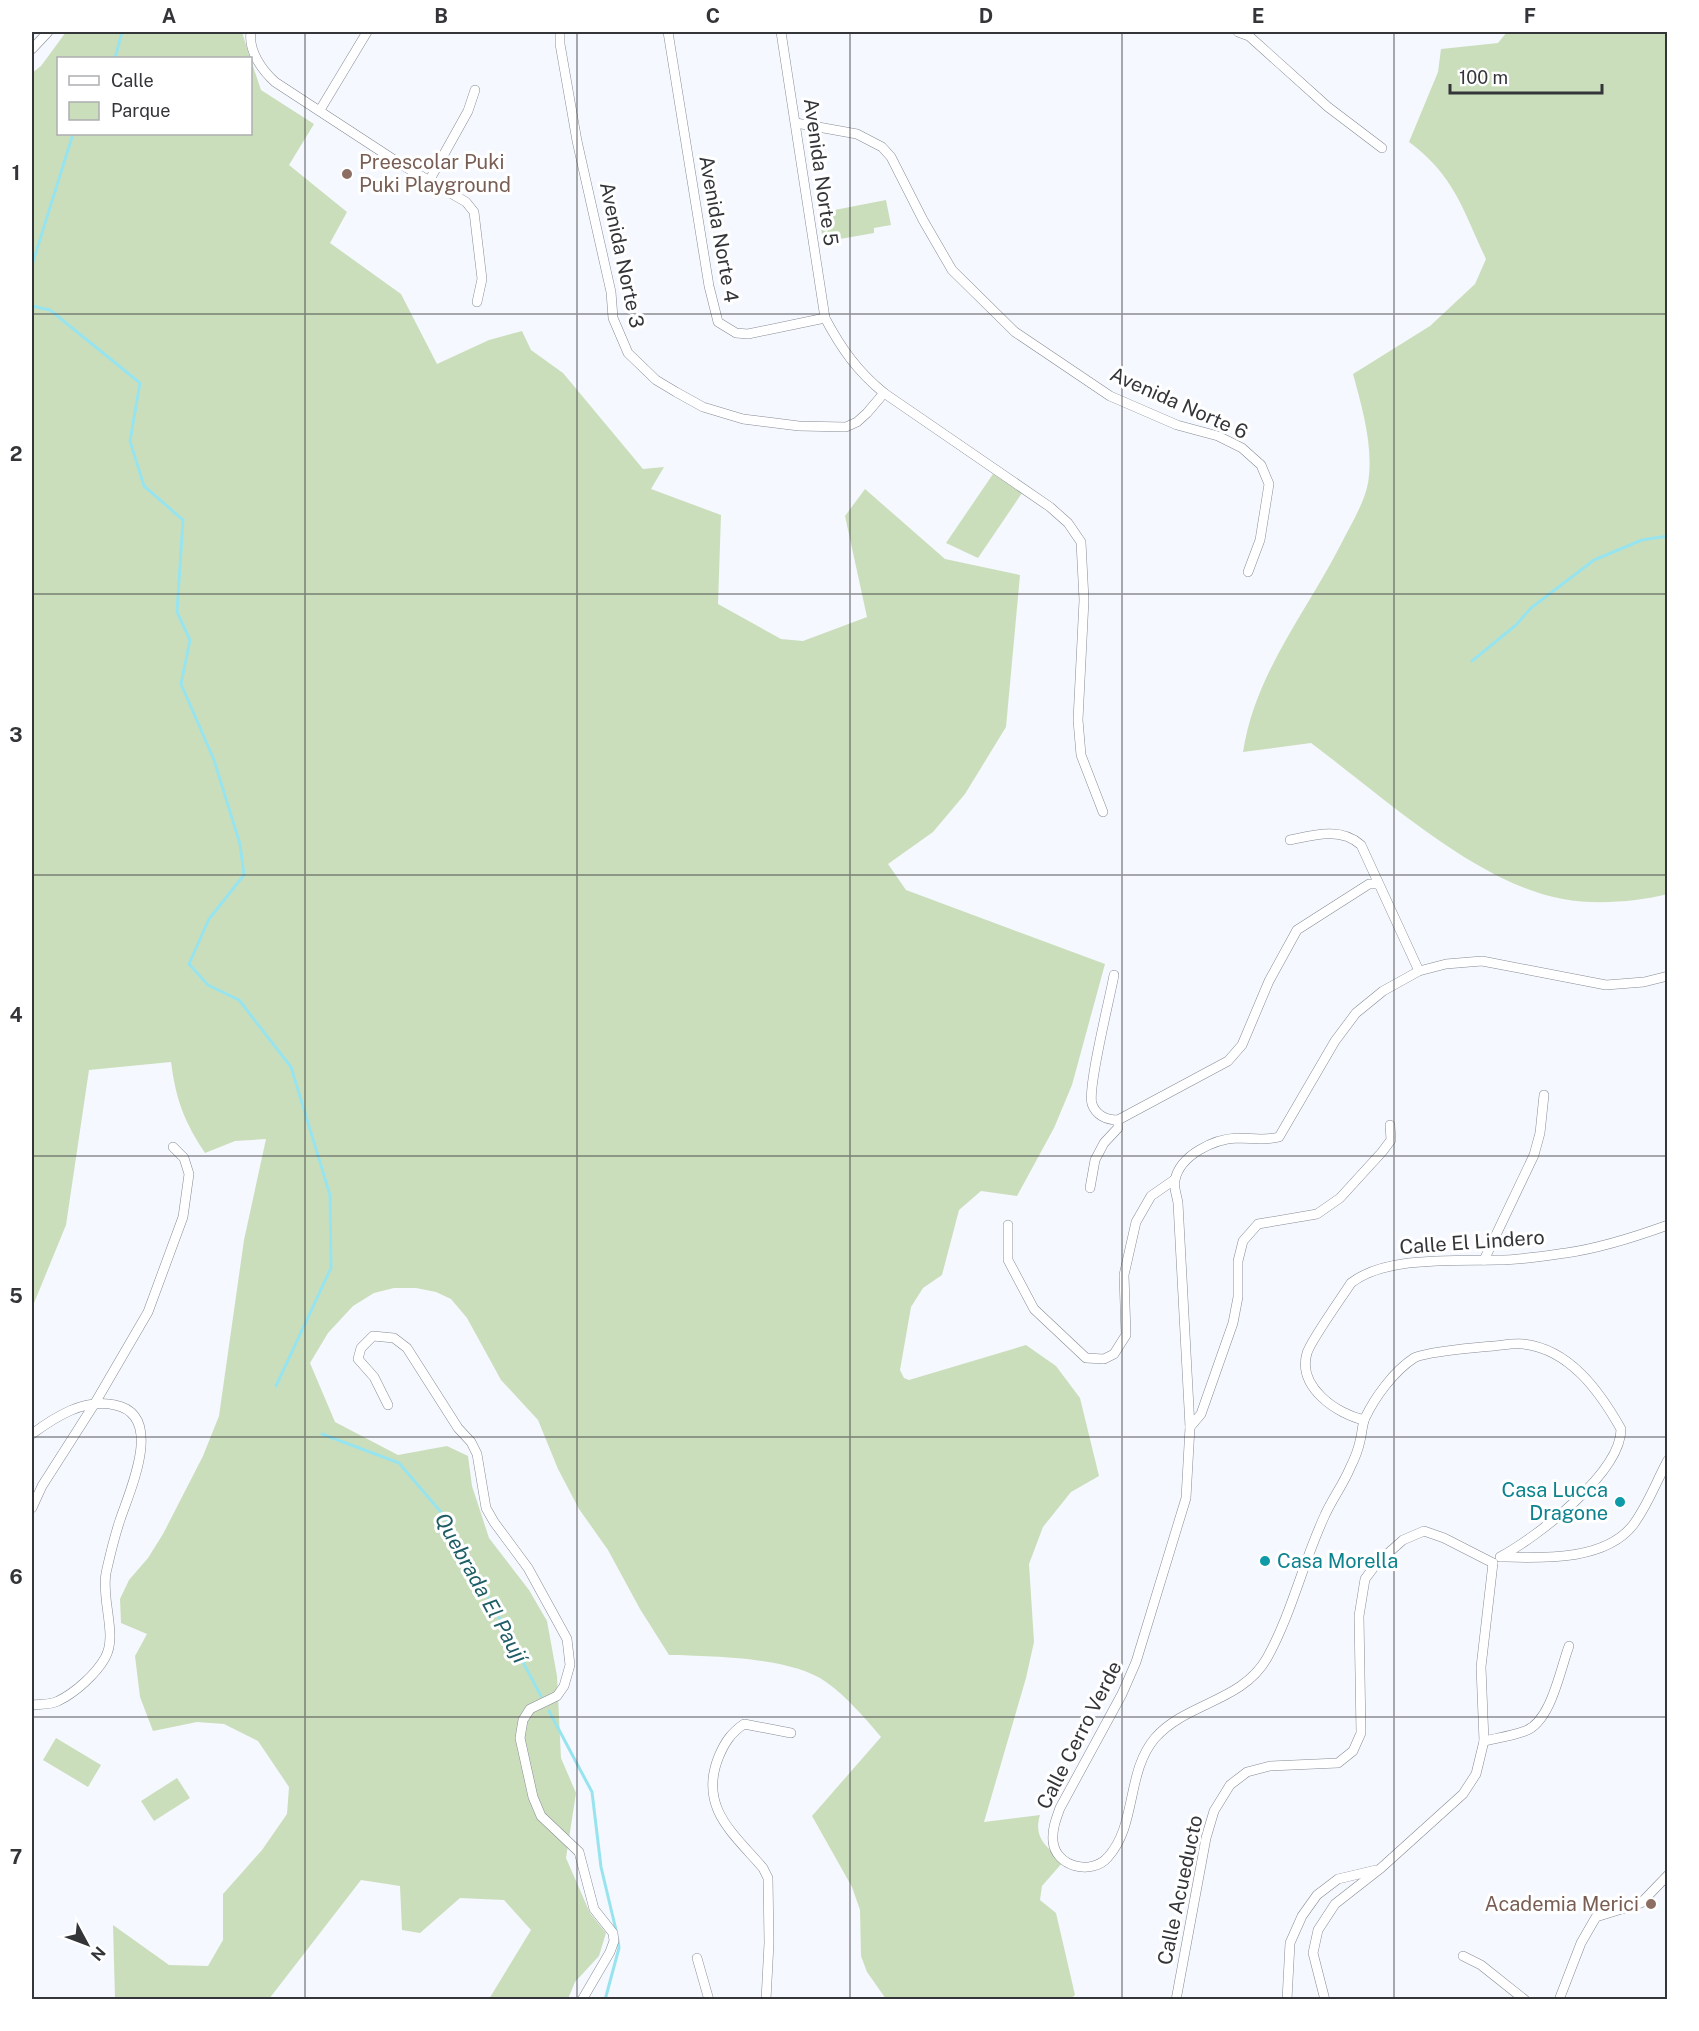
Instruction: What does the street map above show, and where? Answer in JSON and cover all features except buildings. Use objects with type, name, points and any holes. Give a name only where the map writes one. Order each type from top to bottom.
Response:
[{"type":"street","points":[[32,49],[48,32]]},
{"type":"street","points":[[251,32],[255,54],[262,70],[275,82],[429,181],[466,202],[474,212],[482,279],[477,302]]},
{"type":"street","points":[[320,110],[367,32]]},
{"type":"street","name":"Avenida Norte 3","points":[[560,32],[560,44],[575,130],[598,223],[611,292],[613,318],[628,353],[656,380],[676,392],[703,407],[743,419],[799,426],[846,427],[857,422],[884,393]]},
{"type":"street","name":"Avenida Norte 4","points":[[668,32],[709,286],[718,322],[736,333],[748,334],[825,318]]},
{"type":"street","name":"Avenida Norte 5","points":[[781,32],[825,318]]},
{"type":"street","points":[[1238,32],[1250,36],[1328,107],[1382,148]]},
{"type":"street","points":[[429,181],[468,111],[475,90]]},
{"type":"street","name":"Avenida Norte 6","points":[[796,123],[857,134],[882,147],[891,157],[952,270],[1015,332],[1110,396],[1177,425],[1218,436],[1242,448],[1261,465],[1269,483],[1260,540],[1248,572]]},
{"type":"street","points":[[825,318],[842,350],[864,376],[884,393],[1050,507],[1068,523],[1082,542],[1084,600],[1078,720],[1081,755],[1103,812]]},
{"type":"street","points":[[1290,840],[1331,833],[1355,839],[1361,845],[1377,884],[1419,970]]},
{"type":"street","points":[[1114,975],[1095,1065],[1091,1102],[1098,1114],[1110,1120],[1118,1120],[1228,1061],[1242,1045],[1269,981],[1297,930],[1370,884],[1377,884]]},
{"type":"street","points":[[1008,1225],[1008,1260],[1034,1309],[1086,1358],[1104,1359],[1114,1354],[1126,1335],[1124,1275],[1136,1222],[1150,1196],[1174,1180],[1192,1154],[1213,1144],[1235,1138],[1268,1140],[1279,1137],[1335,1041],[1356,1013],[1383,991],[1419,970],[1446,963],[1482,961],[1606,985],[1644,982],[1668,976]]},
{"type":"street","points":[[1484,1260],[1534,1155],[1540,1133],[1544,1095]]},
{"type":"street","points":[[1090,1188],[1095,1160],[1104,1143],[1118,1128],[1118,1120]]},
{"type":"street","points":[[1190,1428],[1201,1414],[1233,1323],[1238,1297],[1238,1261],[1243,1241],[1258,1224],[1317,1214],[1340,1198],[1382,1152],[1390,1140],[1390,1125]]},
{"type":"street","points":[[32,1508],[42,1486],[95,1403],[148,1312],[183,1217],[189,1174],[184,1158],[173,1148]]},
{"type":"street","name":"Calle Cerro Verde","points":[[1174,1180],[1178,1203],[1190,1428],[1186,1498],[1136,1662],[1122,1694],[1060,1808],[1053,1827],[1053,1843],[1060,1857],[1072,1865],[1088,1868],[1104,1862],[1118,1847],[1135,1777],[1143,1756],[1154,1739],[1174,1720],[1232,1694],[1248,1682],[1266,1659],[1325,1516],[1349,1472],[1360,1443],[1364,1419],[1397,1372],[1416,1357],[1522,1344],[1551,1352],[1581,1372],[1621,1429],[1621,1440],[1614,1457],[1550,1525],[1497,1560]]},
{"type":"street","name":"Calle El Lindero","points":[[1364,1419],[1340,1411],[1323,1399],[1307,1372],[1307,1353],[1351,1282],[1360,1276],[1396,1264],[1568,1253],[1668,1225]]},
{"type":"street","points":[[388,1405],[374,1377],[358,1359],[361,1348],[373,1336],[394,1338],[406,1348],[458,1428],[471,1442],[477,1454],[486,1508],[528,1568],[567,1639],[570,1665],[564,1686],[557,1696],[530,1709],[523,1720],[520,1738],[533,1797],[541,1816],[579,1852],[584,1862],[590,1899],[612,1933],[614,1941],[582,2000]]},
{"type":"street","points":[[32,1434],[57,1416],[95,1403],[123,1406],[140,1425],[141,1454],[112,1546],[104,1587],[111,1646],[95,1672],[58,1702],[32,1705]]},
{"type":"street","points":[[1325,2000],[1313,1953],[1318,1930],[1335,1904],[1381,1868],[1463,1794],[1476,1774],[1484,1741],[1481,1667],[1497,1560],[1558,1557],[1599,1548],[1616,1539],[1631,1527],[1650,1500],[1668,1460]]},
{"type":"street","name":"Calle Acueducto","points":[[1176,2000],[1206,1838],[1214,1811],[1230,1785],[1247,1772],[1270,1766],[1338,1763],[1346,1759],[1359,1742],[1359,1617],[1365,1579],[1377,1563],[1403,1540],[1424,1531],[1497,1560]]},
{"type":"street","points":[[1484,1741],[1527,1731],[1535,1724],[1550,1701],[1569,1646]]},
{"type":"street","points":[[766,2000],[769,1943],[768,1878],[763,1868],[720,1818],[712,1796],[713,1772],[733,1731],[744,1724],[791,1733]]},
{"type":"street","points":[[1287,2000],[1290,1943],[1302,1916],[1317,1894],[1338,1879],[1381,1868]]},
{"type":"street","points":[[1559,2000],[1581,1943],[1596,1917],[1641,1904],[1668,1875]]},
{"type":"street","points":[[1463,1956],[1481,1965],[1525,2000]]},
{"type":"street","points":[[697,1958],[709,2000]]},
{"type":"green space","points":[[66,32],[242,32],[250,57],[57,57],[57,135],[252,135],[252,63],[261,90],[314,124],[289,165],[347,212],[330,243],[401,294],[437,364],[489,340],[522,331],[531,350],[563,373],[643,469],[664,467],[651,489],[721,515],[718,604],[781,639],[803,641],[867,617],[845,516],[865,489],[945,559],[1020,575],[1006,727],[965,794],[933,832],[888,864],[906,890],[1105,964],[1072,1085],[1054,1128],[1017,1196],[981,1191],[959,1210],[942,1275],[923,1288],[911,1307],[900,1370],[904,1378],[909,1380],[1026,1345],[1056,1366],[1080,1398],[1099,1476],[1071,1492],[1043,1527],[1029,1564],[1034,1642],[1026,1678],[984,1822],[1040,1815],[1038,1830],[1040,1836],[1047,1847],[1063,1862],[1042,1886],[1040,1900],[1056,1913],[1075,1995],[1069,2000],[886,1999],[867,1972],[861,1956],[860,1910],[852,1887],[812,1816],[881,1737],[841,1694],[826,1682],[793,1667],[750,1660],[669,1655],[640,1609],[608,1550],[579,1509],[558,1469],[538,1420],[501,1380],[467,1318],[451,1299],[436,1292],[416,1288],[394,1288],[374,1293],[353,1306],[328,1333],[310,1363],[335,1422],[398,1455],[447,1446],[468,1456],[472,1486],[489,1538],[529,1590],[547,1621],[557,1676],[561,1758],[576,1793],[566,1858],[590,1913],[606,1933],[599,1956],[575,1982],[568,1999],[489,1999],[531,1930],[504,1900],[460,1898],[420,1933],[402,1930],[400,1886],[361,1880],[269,1999],[115,1999],[113,1925],[169,1965],[208,1966],[223,1940],[223,1894],[262,1850],[287,1814],[289,1787],[258,1741],[224,1724],[197,1722],[153,1731],[140,1697],[135,1656],[147,1634],[121,1623],[120,1599],[129,1580],[148,1558],[163,1534],[203,1456],[219,1416],[244,1240],[266,1139],[235,1141],[205,1153],[182,1110],[175,1088],[171,1062],[89,1070],[66,1225],[32,1308],[32,73],[41,66]]},
{"type":"green space","points":[[1507,32],[1667,32],[1668,894],[1643,899],[1616,902],[1575,901],[1530,890],[1497,876],[1431,835],[1311,743],[1243,752],[1258,696],[1270,670],[1340,546],[1366,491],[1369,470],[1368,442],[1353,374],[1430,326],[1475,284],[1486,259],[1456,194],[1437,167],[1409,142],[1438,72],[1441,49],[1498,43]]},
{"type":"green space","points":[[886,200],[891,225],[874,228],[874,233],[823,242],[819,213]]},
{"type":"green space","points":[[993,474],[1022,493],[978,558],[946,543]]},
{"type":"green space","points":[[56,1738],[101,1765],[88,1787],[43,1760]]},
{"type":"green space","points":[[177,1778],[190,1798],[154,1821],[141,1801]]},
{"type":"waterway","name":"Quebrada El Paují","points":[[115,57],[122,32]]},
{"type":"waterway","name":"Quebrada El Paují","points":[[32,265],[73,135]]},
{"type":"waterway","name":"Quebrada El Paují","points":[[32,306],[50,310],[140,383],[130,441],[144,486],[183,520],[177,612],[190,640],[181,684],[214,760],[240,844],[244,875],[209,919],[189,964],[208,985],[239,1000],[291,1067],[330,1195],[331,1268],[276,1386]]},
{"type":"waterway","points":[[1472,661],[1516,625],[1531,608],[1594,560],[1642,540],[1668,536]]},
{"type":"waterway","name":"Quebrada El Paují","points":[[322,1434],[399,1463],[446,1518],[541,1696]]},
{"type":"waterway","name":"Quebrada El Paují","points":[[549,1711],[592,1792],[601,1867],[616,1930]]},
{"type":"waterway","name":"Quebrada El Paují","points":[[605,2000],[619,1948],[618,1940]]},
{"type":"place","name":"Preescolar Puki Puki Playground","points":[[347,174]]},
{"type":"place","name":"Casa Lucca Dragone","points":[[1620,1502]]},
{"type":"place","name":"Casa Morella","points":[[1265,1561]]},
{"type":"place","name":"Academia Merici","points":[[1651,1904]]}]
